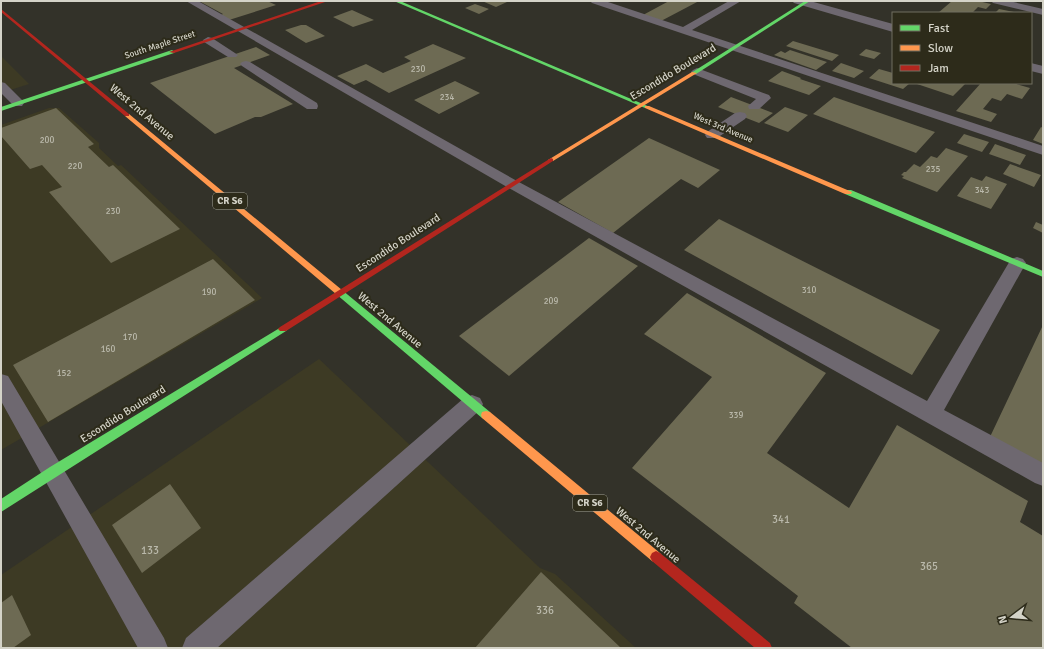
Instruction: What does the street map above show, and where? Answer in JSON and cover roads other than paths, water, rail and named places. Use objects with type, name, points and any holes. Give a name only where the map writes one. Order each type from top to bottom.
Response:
[{"type":"main road","name":"South Maple Street","points":[[1,109],[326,1]]},
{"type":"main road","name":"West 3rd Avenue","points":[[396,1],[1043,274]]},
{"type":"main road","name":"Escondido Boulevard","points":[[1,506],[340,294],[512,184],[737,47],[804,2]]},
{"type":"main road","name":"West 2nd Avenue","points":[[1,10],[765,648]]},
{"type":"street","points":[[804,2],[892,28]]},
{"type":"street","points":[[1032,67],[1043,70]]},
{"type":"lane","points":[[191,1],[512,184],[1043,475]]},
{"type":"lane","points":[[595,1],[737,47],[1043,151]]},
{"type":"lane","points":[[685,30],[736,1]]},
{"type":"lane","points":[[996,1],[1043,12]]},
{"type":"lane","points":[[208,40],[232,55]]},
{"type":"lane","points":[[246,64],[312,106]]},
{"type":"lane","points":[[697,72],[765,98],[754,106]]},
{"type":"lane","points":[[1,86],[18,103]]},
{"type":"lane","points":[[712,135],[740,116]]},
{"type":"lane","points":[[931,414],[1017,263]]},
{"type":"lane","points":[[1,382],[154,648]]},
{"type":"lane","points":[[196,648],[472,404]]}]
